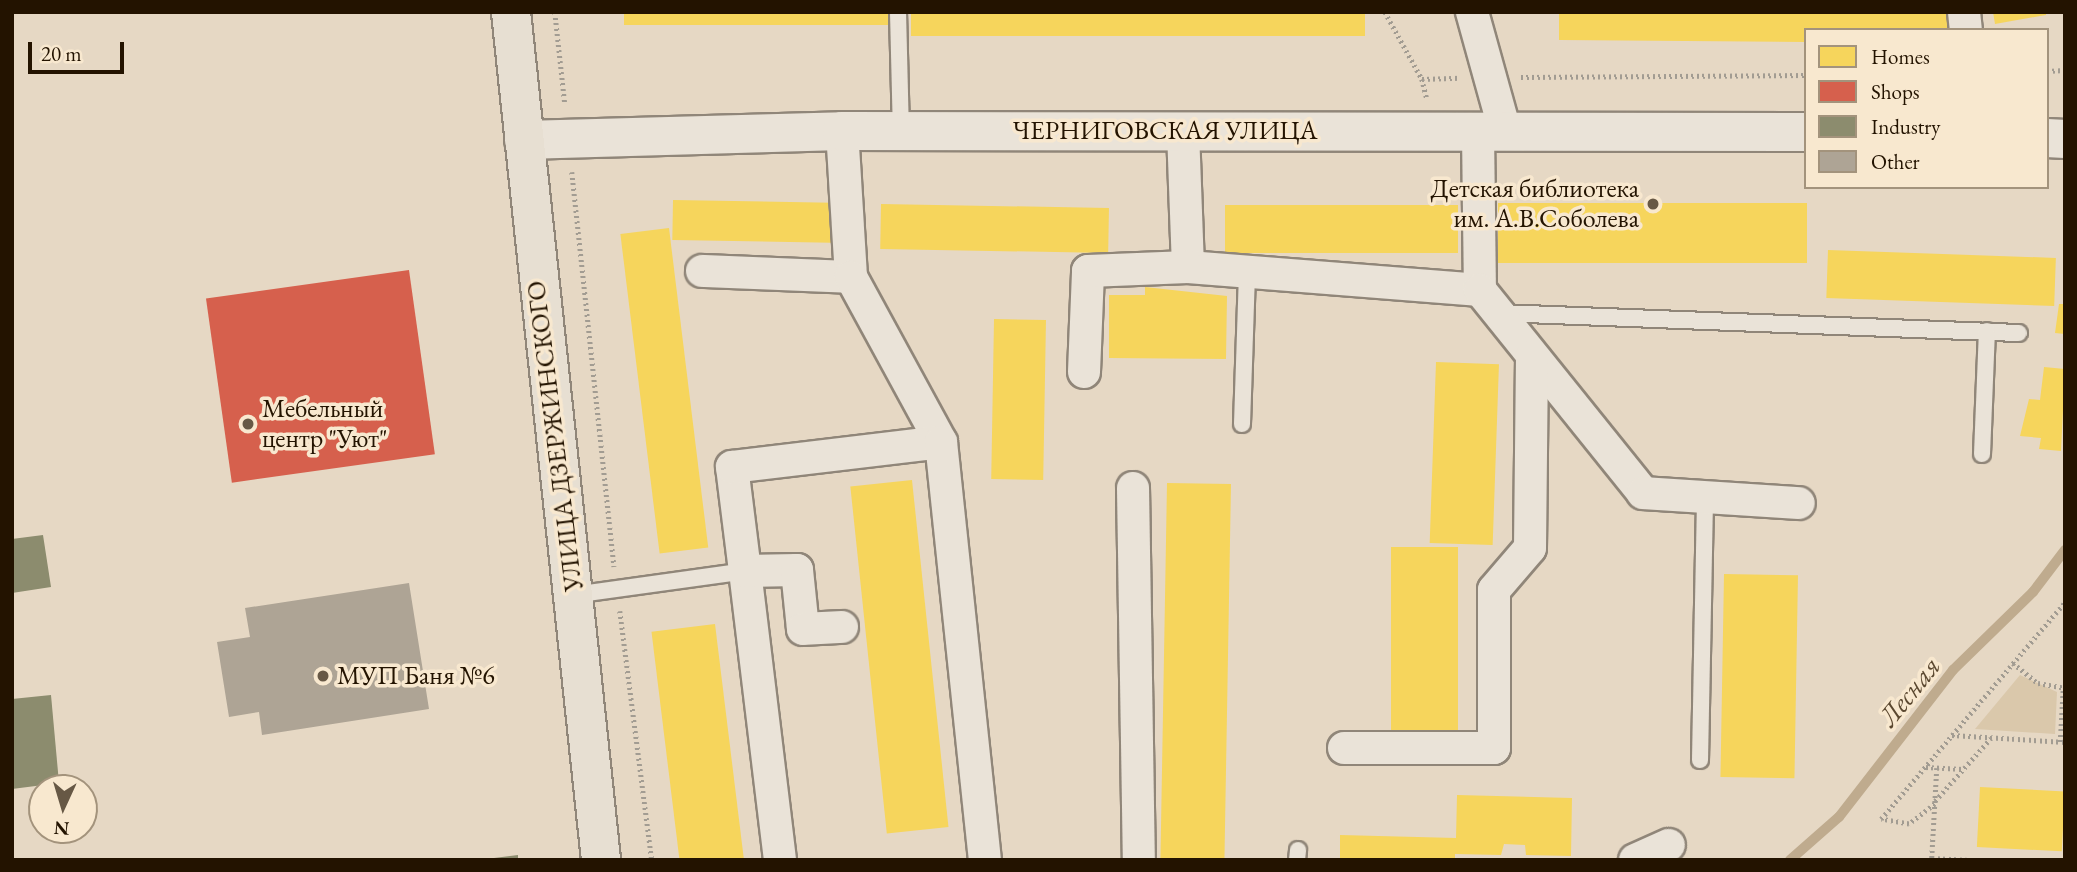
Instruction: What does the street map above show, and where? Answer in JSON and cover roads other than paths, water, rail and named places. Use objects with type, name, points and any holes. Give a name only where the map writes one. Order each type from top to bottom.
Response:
[{"type":"main road","name":"УЛИЦА ДЗЕРЖИНСКОГО","points":[[511,12],[601,860]]},
{"type":"main road","name":"ЧЕРНИГОВСКАЯ УЛИЦА","points":[[524,140],[842,131],[1804,132]]},
{"type":"street","points":[[1472,12],[1490,77],[1492,131],[1489,301],[1643,493],[1799,503]]},
{"type":"street","points":[[842,131],[851,278],[941,442],[985,860]]},
{"type":"street","points":[[1183,131],[1188,267]]},
{"type":"street","points":[[1084,372],[1088,271],[1188,267],[1247,271],[1489,301]]},
{"type":"street","points":[[702,271],[851,278]]},
{"type":"street","points":[[1344,748],[1494,748],[1494,590],[1530,548],[1532,356]]},
{"type":"street","points":[[780,860],[732,467],[941,442]]},
{"type":"street","points":[[1133,488],[1139,860]]},
{"type":"street","points":[[745,571],[797,570],[803,629],[842,627]]},
{"type":"street","points":[[1635,860],[1669,845]]},
{"type":"lane","points":[[898,12],[901,131]]},
{"type":"lane","points":[[1242,424],[1247,271]]},
{"type":"lane","points":[[1489,301],[2019,333]]},
{"type":"lane","points":[[1982,454],[1987,331]]},
{"type":"lane","points":[[1700,760],[1705,497]]},
{"type":"lane","points":[[573,595],[745,571]]},
{"type":"waterway","name":"Лесная","points":[[1790,860],[1839,817],[1953,670],[2033,592],[2065,550]]},
{"type":"place","name":"Детская библиотека им. А.В.Соболева","points":[[1653,204]]},
{"type":"place","name":"Мебельный центр \"Уют\"","points":[[248,424]]},
{"type":"place","name":"МУП Баня №6","points":[[323,676]]}]
